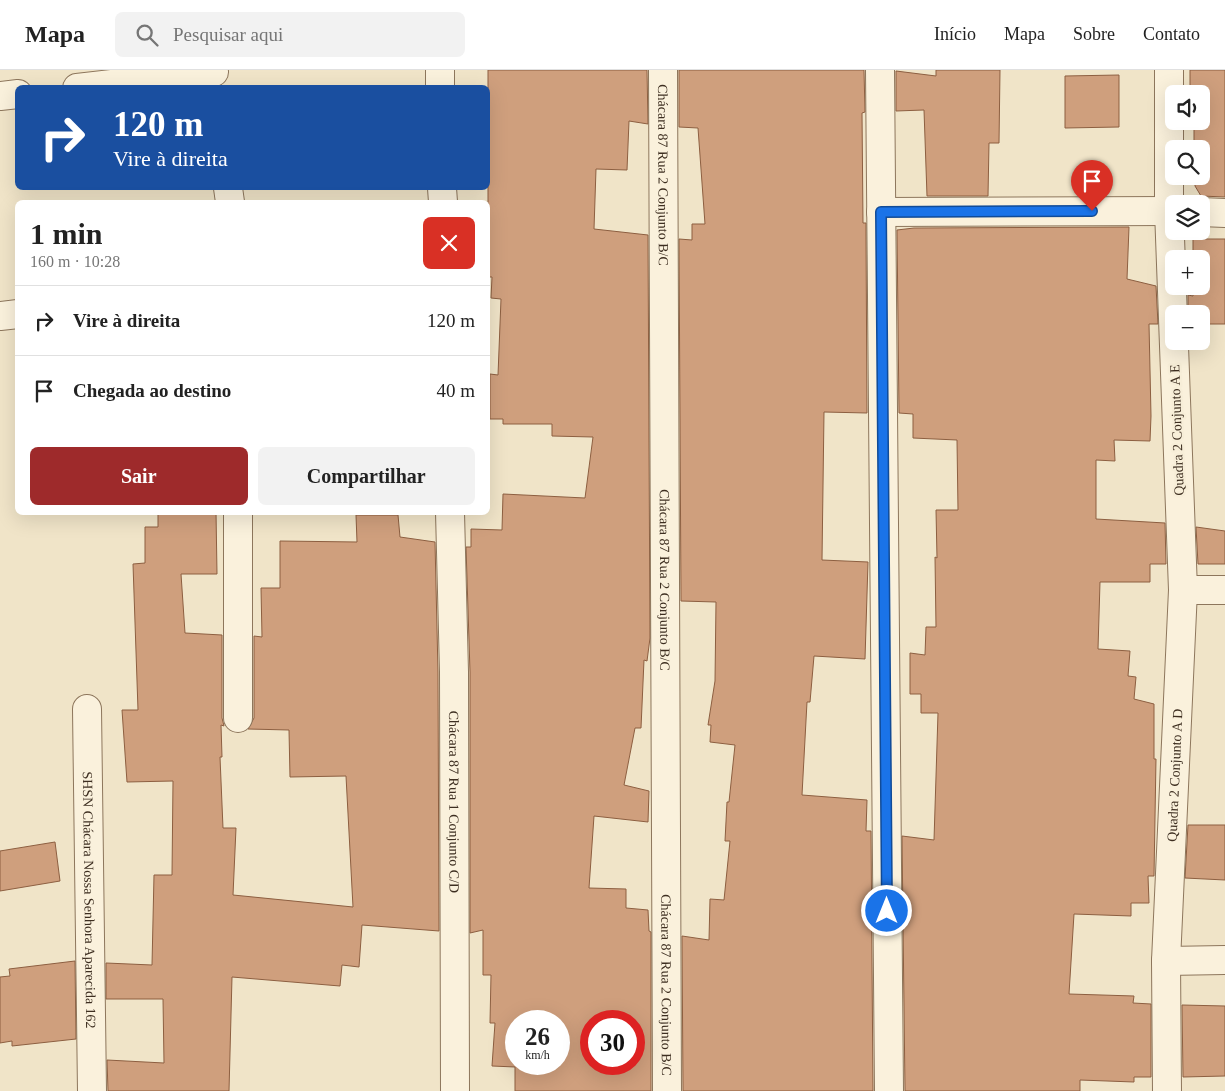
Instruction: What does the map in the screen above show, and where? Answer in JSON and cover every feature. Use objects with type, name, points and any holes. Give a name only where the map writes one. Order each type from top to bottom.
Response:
[{"type":"street","points":[[440,70],[440,85]]},
{"type":"street","name":"Chácara 87 Rua 2 Conjunto B/C","points":[[663,70],[667,1091]]},
{"type":"street","points":[[880,70],[889,1091]]},
{"type":"street","name":"Quadra 2 Conjunto A E","points":[[1169,70],[1171,195]]},
{"type":"street","points":[[112,85],[215,76]]},
{"type":"street","points":[[0,96],[15,94]]},
{"type":"street","points":[[881,212],[1165,210]]},
{"type":"street","points":[[1210,212],[1225,212]]},
{"type":"street","name":"Quadra 2 Conjunto A E","points":[[1172,240],[1183,590]]},
{"type":"street","points":[[0,316],[15,314]]},
{"type":"street","points":[[238,515],[238,718]]},
{"type":"street","name":"Chácara 87 Rua 1 Conjunto C/D","points":[[450,515],[454,672],[455,1091]]},
{"type":"street","points":[[1183,590],[1225,590]]},
{"type":"street","name":"Quadra 2 Conjunto A D","points":[[1167,1091],[1166,961],[1183,590]]},
{"type":"street","name":"SHSN Chácara Nossa Senhora Aparecida 162","points":[[87,709],[92,1091]]},
{"type":"street","points":[[1166,961],[1225,960]]},
{"type":"building","points":[[488,70],[647,70],[648,124],[629,121],[627,170],[596,169],[594,229],[648,235],[650,638],[647,661],[644,660],[641,728],[635,728],[624,785],[649,791],[648,822],[594,816],[589,888],[626,889],[626,908],[648,910],[649,931],[651,932],[651,1091],[515,1091],[515,1075],[570,1075],[570,1010],[505,1010],[505,1067],[492,1066],[495,1023],[490,1023],[491,975],[483,975],[483,930],[470,933],[470,672],[466,547],[471,547],[471,529],[502,530],[503,494],[585,498],[593,437],[552,436],[552,424],[503,424],[503,419],[490,419],[490,374],[498,375],[501,299],[491,298],[490,200],[488,200],[488,190],[490,190],[490,85],[488,85]]},
{"type":"building","points":[[679,70],[864,70],[865,112],[862,113],[863,223],[866,223],[867,413],[824,412],[822,560],[868,562],[865,659],[814,656],[810,702],[807,702],[802,795],[867,800],[866,831],[871,831],[873,1091],[683,1091],[682,936],[709,940],[710,899],[724,900],[730,841],[725,841],[727,802],[729,802],[735,745],[710,742],[711,725],[708,725],[715,681],[716,602],[681,601],[679,239],[692,240],[692,224],[705,224],[698,128],[679,127]]},
{"type":"building","points":[[936,70],[1000,70],[999,143],[989,143],[988,196],[927,196],[924,110],[896,111],[896,71],[936,76]]},
{"type":"building","points":[[1190,70],[1225,70],[1225,197],[1200,195],[1195,186],[1210,185],[1210,140],[1194,140],[1194,130],[1210,130],[1210,85],[1190,85]]},
{"type":"building","points":[[1119,75],[1119,127],[1065,128],[1065,76]]},
{"type":"building","points":[[1129,227],[1127,279],[1156,286],[1158,324],[1149,324],[1150,441],[1114,440],[1115,461],[1096,460],[1096,519],[1165,523],[1166,564],[1150,564],[1150,582],[1100,582],[1098,649],[1130,651],[1128,676],[1136,677],[1134,699],[1154,704],[1154,759],[1156,759],[1154,876],[1148,876],[1149,903],[1131,903],[1131,916],[1074,914],[1069,994],[1134,996],[1133,1003],[1151,1004],[1151,1077],[1134,1077],[1134,1082],[1080,1080],[1080,1091],[905,1091],[902,836],[934,840],[938,713],[921,713],[921,694],[910,694],[910,653],[925,655],[926,627],[936,627],[936,510],[958,510],[957,440],[913,438],[913,414],[899,413],[897,230],[914,228]]},
{"type":"building","points":[[1225,239],[1225,324],[1210,324],[1210,305],[1188,305],[1188,295],[1210,295],[1210,250],[1193,250],[1193,240]]},
{"type":"building","points":[[158,515],[216,515],[217,574],[181,574],[185,633],[222,635],[222,718],[224,726],[221,725],[222,757],[220,757],[223,828],[236,828],[233,895],[353,907],[346,776],[290,777],[289,730],[248,729],[254,718],[254,636],[262,637],[261,588],[280,588],[280,541],[357,542],[356,515],[398,515],[400,537],[435,542],[438,672],[439,931],[362,925],[359,967],[342,965],[340,986],[232,977],[229,1091],[108,1091],[107,1060],[164,1063],[163,999],[106,999],[106,963],[152,965],[154,875],[172,875],[173,781],[127,782],[122,710],[138,710],[133,564],[145,563],[145,527],[158,527]]},
{"type":"building","points":[[1196,527],[1225,531],[1225,564],[1198,564]]},
{"type":"building","points":[[1188,825],[1225,825],[1225,880],[1185,878]]},
{"type":"building","points":[[55,842],[60,881],[0,891],[0,851]]},
{"type":"building","points":[[75,961],[76,1039],[12,1046],[12,1041],[0,1043],[0,977],[10,976],[9,969]]},
{"type":"building","points":[[1182,1005],[1225,1006],[1225,1076],[1183,1077]]},
{"type":"route","points":[[887,911],[881,212],[1092,211]]}]
